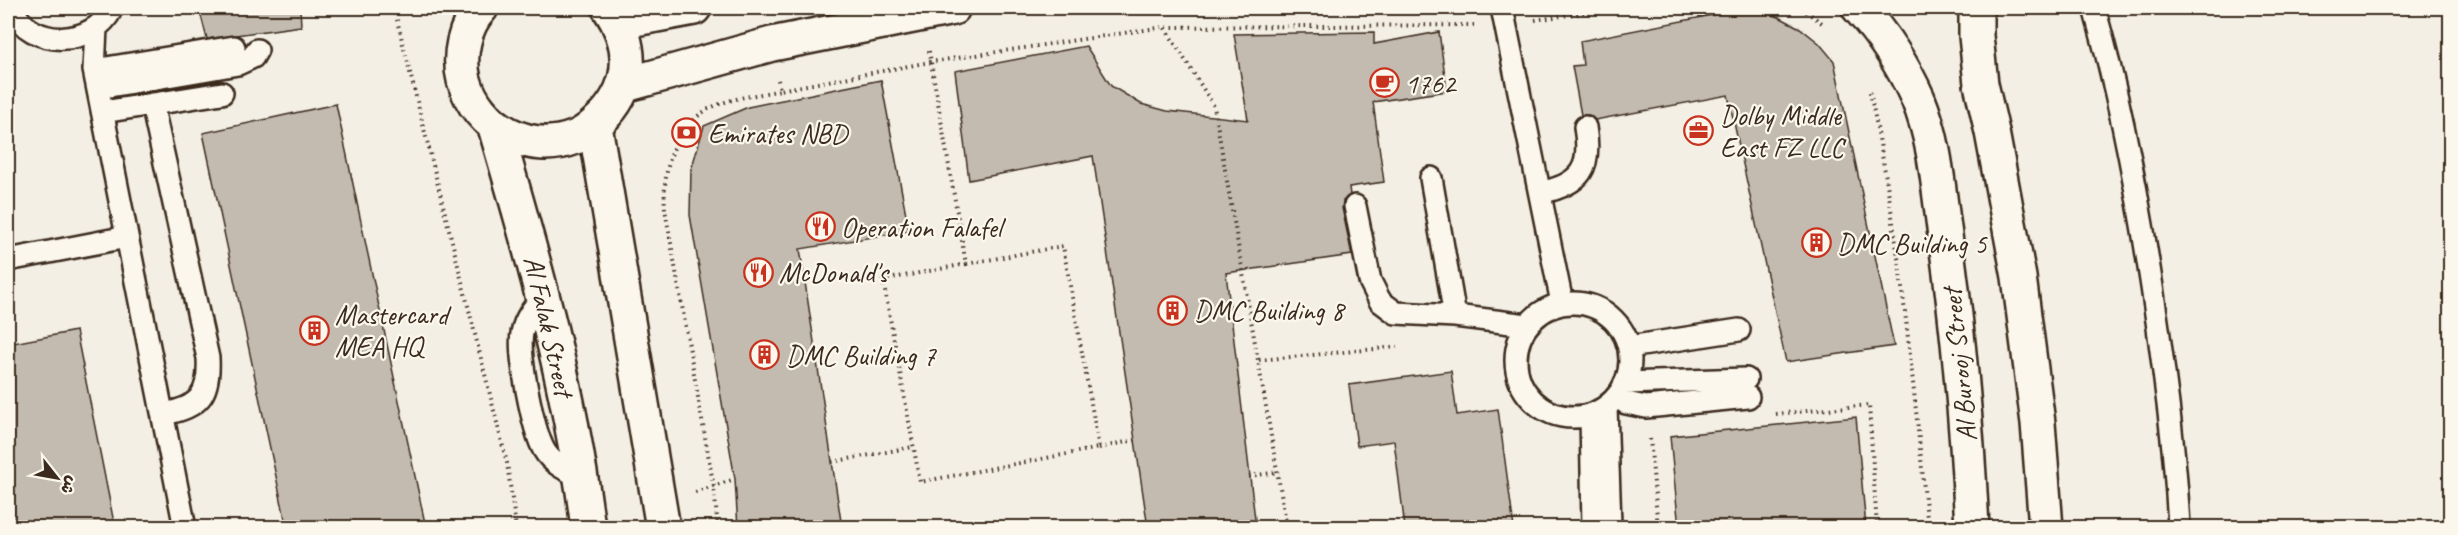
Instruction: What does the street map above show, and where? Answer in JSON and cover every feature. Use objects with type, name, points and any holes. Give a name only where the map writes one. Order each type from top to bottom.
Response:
[{"type":"street","points":[[458,8],[462,72],[468,93],[479,112],[495,128],[514,137],[534,142],[556,142],[576,137],[595,126],[613,107],[625,85],[628,62],[626,42],[614,15],[694,8]]},
{"type":"street","points":[[462,50],[467,29],[481,8]]},
{"type":"street","name":"Al Burooj Street","points":[[1859,8],[1875,26],[1899,62],[1918,100],[1932,144],[1954,297],[1972,528]]},
{"type":"street","points":[[1976,8],[1976,36],[1981,84],[2019,277],[2038,423],[2046,528]]},
{"type":"street","points":[[625,85],[772,44],[937,10]]},
{"type":"street","points":[[595,126],[663,528]]},
{"type":"street","name":"Al Falak Street","points":[[495,128],[532,252],[562,379],[588,528]]},
{"type":"lane","points":[[11,11],[27,27],[43,36],[62,39],[80,37],[96,28],[112,8]]},
{"type":"lane","points":[[2094,8],[2126,141],[2149,266],[2167,392],[2179,528]]},
{"type":"lane","points":[[1504,16],[1562,303]]},
{"type":"lane","points":[[96,28],[96,79],[185,528]]},
{"type":"lane","points":[[62,39],[96,79]]},
{"type":"lane","points":[[96,79],[234,47]]},
{"type":"lane","points":[[96,79],[238,64],[253,57],[257,50]]},
{"type":"lane","points":[[102,112],[222,93]]},
{"type":"lane","points":[[152,104],[208,358],[209,379],[200,398],[183,410],[163,414]]},
{"type":"lane","points":[[1540,193],[1563,188],[1581,173],[1589,151],[1585,128]]},
{"type":"lane","points":[[1431,178],[1455,316]]},
{"type":"lane","points":[[1355,206],[1370,281],[1380,301],[1396,313],[1455,316],[1527,325]]},
{"type":"lane","points":[[8,260],[128,237]]},
{"type":"lane","points":[[1602,526],[1610,400],[1630,365],[1629,347],[1623,331],[1612,317],[1597,307],[1580,302],[1562,303],[1549,307],[1527,325],[1516,351],[1516,368],[1521,385],[1530,398],[1543,409],[1558,416],[1575,417],[1610,400],[1647,407],[1747,388]]},
{"type":"lane","points":[[1629,347],[1739,330]]},
{"type":"path","points":[[394,8],[507,463],[516,528]]},
{"type":"path","points":[[718,528],[714,488],[665,209],[663,186],[675,144],[698,116],[718,105],[780,90],[930,62],[1164,27],[1504,16],[1614,8]]},
{"type":"path","points":[[1801,8],[1831,30]]},
{"type":"path","points":[[937,10],[930,62],[966,264]]},
{"type":"path","points":[[1164,27],[1214,106],[1287,528]]},
{"type":"path","points":[[772,44],[780,90]]},
{"type":"path","points":[[1870,91],[1883,154],[1908,338],[1928,528]]},
{"type":"path","points":[[1099,448],[1063,246],[883,280],[920,482],[1099,448],[1135,440]]},
{"type":"path","points":[[1259,360],[1402,347]]},
{"type":"path","points":[[1765,415],[1869,405],[1877,528]]},
{"type":"path","points":[[1650,437],[1659,528]]},
{"type":"path","points":[[832,462],[913,447]]},
{"type":"path","points":[[1249,476],[1279,472]]},
{"type":"building","points":[[199,8],[300,8],[301,26],[207,39]]},
{"type":"building","name":"DMC Building 5","points":[[1755,9],[1779,17],[1800,28],[1819,43],[1834,61],[1894,346],[1786,362],[1728,95],[1595,120],[1589,115],[1581,115],[1572,66],[1583,65],[1580,41],[1738,10]]},
{"type":"building","name":"DMC Building 8","points":[[1374,32],[1374,44],[1439,32],[1447,91],[1373,102],[1384,182],[1349,187],[1350,195],[1343,201],[1342,208],[1352,255],[1226,273],[1256,528],[1148,528],[1093,156],[969,180],[955,71],[1086,46],[1111,86],[1141,104],[1167,111],[1248,120],[1234,34]]},
{"type":"building","name":"DMC Building 7","points":[[881,80],[909,231],[800,249],[842,528],[738,528],[735,479],[690,215],[691,170],[704,126],[748,107]]},
{"type":"building","name":"Mastercard MEA HQ","points":[[336,104],[426,528],[287,528],[203,133]]},
{"type":"building","points":[[76,331],[115,528],[8,528],[8,344]]},
{"type":"building","points":[[1451,371],[1457,415],[1498,409],[1514,528],[1405,528],[1394,441],[1357,446],[1349,385]]},
{"type":"building","points":[[1856,417],[1866,528],[1679,528],[1670,436]]},
{"type":"place","name":"1762","points":[[1384,83]]},
{"type":"place","name":"Dolby Middle East FZ LLC","points":[[1699,131]]},
{"type":"place","name":"Emirates NBD","points":[[687,133]]},
{"type":"place","name":"Operation Falafel","points":[[820,227]]},
{"type":"place","name":"DMC Building 5","points":[[1816,243]]},
{"type":"place","name":"McDonald's","points":[[758,272]]},
{"type":"place","name":"DMC Building 8","points":[[1173,310]]},
{"type":"place","name":"Mastercard MEA HQ","points":[[314,330]]},
{"type":"place","name":"DMC Building 7","points":[[765,355]]}]
